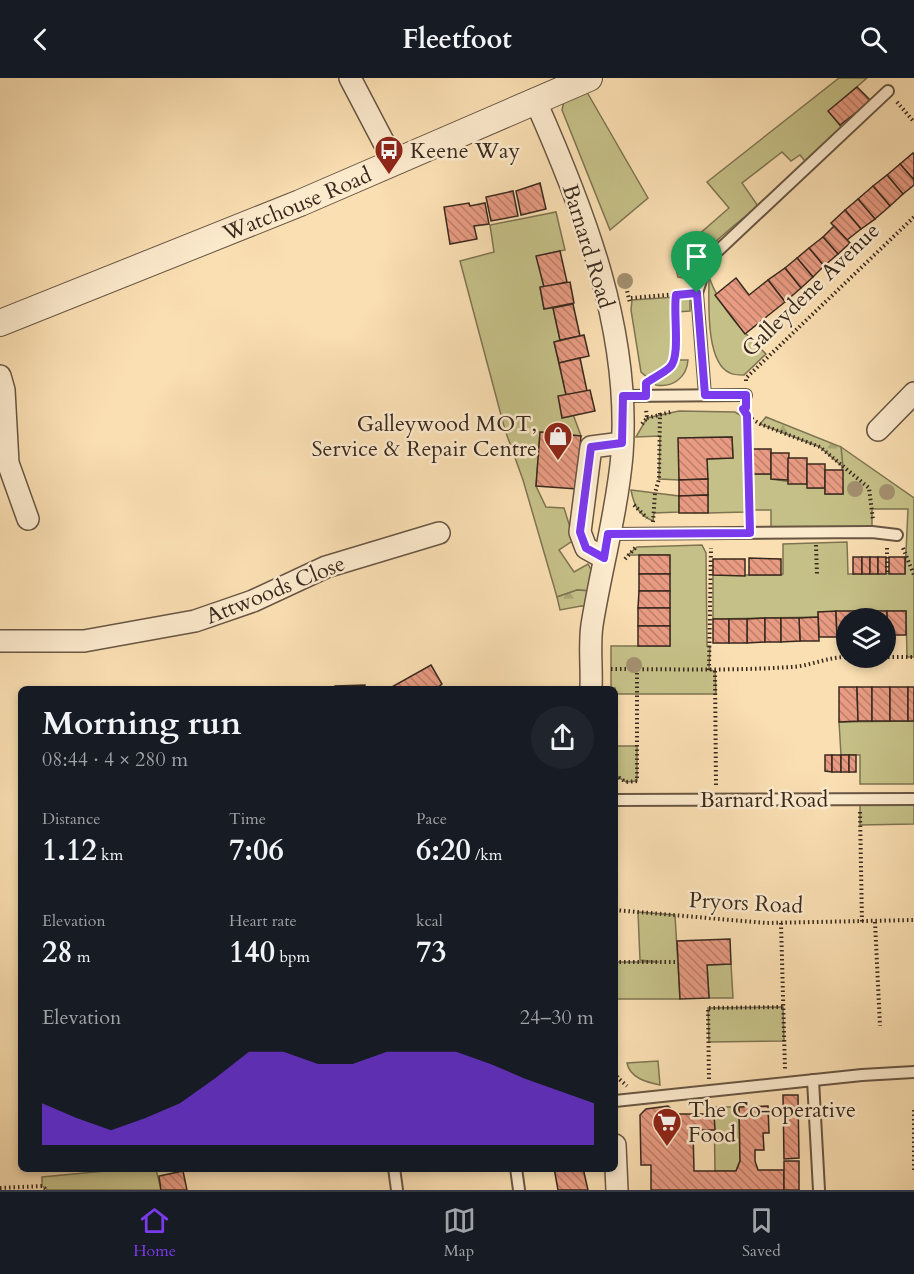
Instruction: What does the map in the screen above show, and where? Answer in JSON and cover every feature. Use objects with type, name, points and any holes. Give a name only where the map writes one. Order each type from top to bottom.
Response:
[{"type":"street","points":[[350,78],[394,162]]},
{"type":"street","name":"Watchouse Road","points":[[0,323],[394,162],[589,78]]},
{"type":"street","name":"Barnard Road","points":[[536,102],[584,215],[608,297],[623,396],[622,443],[608,534],[613,563],[592,628],[592,679]]},
{"type":"street","points":[[0,376],[4,390],[8,463],[28,519]]},
{"type":"street","points":[[878,430],[914,393]]},
{"type":"street","points":[[613,563],[586,548],[580,532],[591,447],[622,443]]},
{"type":"street","name":"Attwoods Close","points":[[0,640],[84,641],[195,621],[253,601],[332,564],[439,533]]},
{"type":"street","points":[[616,1172],[617,1190]]},
{"type":"lane","points":[[705,395],[697,293],[707,261],[888,91]]},
{"type":"lane","points":[[623,396],[746,395]]},
{"type":"lane","points":[[608,534],[872,532],[892,534]]},
{"type":"lane","name":"Barnard Road","points":[[618,800],[914,799]]},
{"type":"lane","points":[[618,1101],[914,1072]]},
{"type":"lane","points":[[813,1080],[819,1190]]},
{"type":"lane","points":[[395,1172],[398,1190]]},
{"type":"lane","points":[[517,1172],[519,1190]]},
{"type":"path","name":"Galleydene Avenue","points":[[746,395],[746,378],[914,217]]},
{"type":"path","points":[[631,298],[697,293]]},
{"type":"path","points":[[646,396],[646,383],[672,366],[677,353],[673,312],[678,294]]},
{"type":"path","points":[[746,395],[746,408],[743,409],[747,415],[760,424],[820,447],[868,488],[873,514],[872,532]]},
{"type":"path","points":[[647,418],[660,413],[679,411]]},
{"type":"path","points":[[613,563],[625,559],[637,547],[652,546],[654,499],[659,479],[660,413]]},
{"type":"path","points":[[747,415],[750,533]]},
{"type":"path","points":[[816,533],[817,574]]},
{"type":"path","points":[[709,670],[711,534]]},
{"type":"path","points":[[887,574],[892,534]]},
{"type":"path","points":[[892,534],[914,575]]},
{"type":"path","points":[[896,657],[914,657]]},
{"type":"path","points":[[592,679],[638,669],[715,671],[806,666],[836,659]]},
{"type":"path","points":[[618,777],[626,782],[637,781],[638,669]]},
{"type":"path","points":[[715,671],[716,799]]},
{"type":"path","points":[[860,799],[862,922]]},
{"type":"path","name":"Pryors Road","points":[[618,910],[781,923],[914,921]]},
{"type":"path","points":[[875,922],[880,1026]]},
{"type":"path","points":[[781,923],[786,1083]]},
{"type":"path","points":[[618,962],[678,962]]},
{"type":"path","points":[[709,1091],[708,1008],[783,1006]]},
{"type":"path","points":[[914,1110],[914,1170]]},
{"type":"path","points":[[0,1188],[42,1186],[47,1190]]},
{"type":"green space","points":[[839,78],[867,78],[829,111],[845,132],[809,166],[800,155],[791,161],[782,152],[742,183],[758,206],[711,247],[690,279],[678,277],[673,257],[729,208],[707,182]]},
{"type":"green space","points":[[584,87],[648,198],[610,230],[562,110],[564,101]]},
{"type":"green space","points":[[556,212],[565,250],[537,256],[544,287],[540,288],[544,309],[553,308],[560,340],[554,342],[566,395],[581,436],[540,432],[536,486],[546,507],[564,508],[574,540],[559,550],[574,572],[588,564],[593,573],[592,591],[577,590],[557,597],[523,480],[505,430],[460,261],[494,252],[490,225]]},
{"type":"green space","points":[[709,277],[719,299],[733,318],[766,354],[744,375],[730,373],[722,367],[716,357],[710,330]]},
{"type":"green space","points":[[690,296],[690,311],[676,312],[678,360],[688,360],[685,372],[673,383],[656,385],[641,372],[631,310],[632,300]]},
{"type":"green space","points":[[679,411],[735,412],[742,416],[744,458],[748,458],[749,495],[745,495],[745,512],[708,513],[707,459],[733,458],[732,437],[679,438],[679,480],[659,479],[660,436],[636,437],[647,418]]},
{"type":"green space","points":[[766,417],[841,447],[843,467],[820,447],[760,424]]},
{"type":"green space","points":[[841,447],[914,498],[914,657],[907,657],[906,611],[896,611],[896,608],[836,608],[836,612],[818,612],[818,617],[713,619],[713,575],[781,575],[783,574],[783,544],[847,542],[848,574],[905,573],[908,509],[872,509],[872,527],[771,528],[771,510],[749,510],[751,474],[771,474],[771,479],[807,484],[808,488],[825,488],[825,494],[843,494]]},
{"type":"green space","points":[[631,490],[679,496],[679,512],[654,513],[653,521],[638,509]]},
{"type":"green space","points":[[702,545],[706,553],[709,670],[715,671],[716,694],[618,694],[618,686],[611,686],[611,646],[670,646],[669,555],[628,555],[637,547]]},
{"type":"green space","points":[[577,590],[592,591],[591,607],[581,606],[560,610],[557,597]]},
{"type":"green space","points":[[914,721],[914,784],[860,784],[860,755],[841,755],[839,722]]},
{"type":"green space","points":[[618,746],[637,746],[637,781],[626,782],[618,777]]},
{"type":"green space","points":[[860,799],[914,799],[914,824],[860,825]]},
{"type":"green space","points":[[638,912],[675,915],[680,999],[618,999],[618,962],[659,962],[640,960]]},
{"type":"green space","points":[[731,964],[733,998],[709,998],[707,965]]},
{"type":"green space","points":[[783,1007],[784,1041],[709,1042],[708,1008]]},
{"type":"green space","points":[[658,1061],[660,1085],[635,1076],[627,1063]]},
{"type":"green space","points":[[714,1107],[739,1107],[740,1161],[736,1171],[715,1171]]},
{"type":"green space","points":[[95,1172],[157,1172],[161,1190],[48,1190],[42,1186],[42,1177]]},
{"type":"building","points":[[857,87],[871,101],[840,125],[828,111]]},
{"type":"building","points":[[913,153],[914,155],[914,180],[900,164]]},
{"type":"building","points":[[900,164],[914,180],[914,185],[903,194],[887,175]]},
{"type":"building","points":[[887,175],[903,194],[890,206],[873,186]]},
{"type":"building","points":[[540,183],[546,209],[521,215],[516,191]]},
{"type":"building","points":[[873,186],[890,206],[875,219],[858,199]]},
{"type":"building","points":[[513,191],[518,216],[491,221],[486,197]]},
{"type":"building","points":[[858,199],[875,219],[861,229],[845,210]]},
{"type":"building","points":[[469,203],[470,206],[485,203],[489,224],[474,226],[477,239],[450,244],[444,207]]},
{"type":"building","points":[[845,210],[861,229],[847,240],[831,223]]},
{"type":"building","points":[[834,226],[850,243],[838,254],[823,237]]},
{"type":"building","points":[[823,237],[838,254],[824,266],[809,248]]},
{"type":"building","points":[[809,248],[824,266],[813,277],[797,258]]},
{"type":"building","points":[[560,251],[567,282],[544,287],[536,256]]},
{"type":"building","points":[[797,258],[813,277],[801,288],[785,268]]},
{"type":"building","points":[[785,268],[801,288],[785,302],[768,280]]},
{"type":"building","points":[[736,278],[749,295],[768,280],[785,302],[745,334],[715,295]]},
{"type":"building","points":[[570,282],[574,303],[544,309],[540,287]]},
{"type":"building","points":[[573,304],[580,336],[560,340],[553,308]]},
{"type":"building","points":[[584,335],[589,356],[559,363],[554,342]]},
{"type":"building","points":[[580,358],[587,391],[566,395],[559,363]]},
{"type":"building","points":[[590,390],[595,411],[562,418],[558,396]]},
{"type":"building","name":"Galleywood MOT, Service & Repair Centre","points":[[540,432],[581,436],[577,489],[536,486]]},
{"type":"building","points":[[732,437],[733,458],[707,459],[708,479],[679,480],[678,438]]},
{"type":"building","points":[[751,449],[771,449],[771,474],[751,474]]},
{"type":"building","points":[[771,453],[789,453],[788,480],[771,479]]},
{"type":"building","points":[[788,458],[807,458],[807,484],[788,484]]},
{"type":"building","points":[[807,464],[825,464],[825,488],[807,488]]},
{"type":"building","points":[[825,470],[843,470],[843,494],[825,494]]},
{"type":"building","points":[[708,479],[708,495],[679,496],[679,480]]},
{"type":"building","points":[[708,495],[708,513],[679,513],[679,496]]},
{"type":"building","points":[[639,555],[670,555],[670,574],[639,574]]},
{"type":"building","points":[[853,557],[862,557],[862,574],[853,574]]},
{"type":"building","points":[[862,557],[870,557],[870,574],[862,574]]},
{"type":"building","points":[[870,557],[878,557],[878,574],[870,574]]},
{"type":"building","points":[[878,557],[886,557],[886,574],[878,574]]},
{"type":"building","points":[[889,557],[905,557],[905,574],[889,574]]},
{"type":"building","points":[[749,558],[781,559],[781,575],[749,575]]},
{"type":"building","points":[[713,559],[745,559],[745,576],[713,575]]},
{"type":"building","points":[[639,574],[670,574],[670,591],[639,591]]},
{"type":"building","points":[[639,591],[670,591],[670,608],[638,608]]},
{"type":"building","points":[[638,608],[670,608],[670,626],[638,626]]},
{"type":"building","points":[[836,611],[836,637],[819,637],[818,612]]},
{"type":"building","points":[[896,611],[906,611],[906,635],[896,635]]},
{"type":"building","points":[[818,617],[819,641],[800,641],[799,618]]},
{"type":"building","points":[[765,618],[765,642],[747,643],[747,619]]},
{"type":"building","points":[[765,618],[781,618],[781,642],[765,642]]},
{"type":"building","points":[[781,618],[799,618],[800,641],[781,642]]},
{"type":"building","points":[[713,619],[729,619],[729,643],[713,643]]},
{"type":"building","points":[[729,619],[747,619],[747,643],[729,643]]},
{"type":"building","points":[[638,626],[670,626],[670,646],[638,646]]},
{"type":"building","points":[[431,665],[442,684],[440,686],[394,686]]},
{"type":"building","points":[[839,687],[857,687],[858,721],[839,722]]},
{"type":"building","points":[[857,687],[872,687],[872,721],[858,721]]},
{"type":"building","points":[[872,687],[890,687],[890,721],[872,721]]},
{"type":"building","points":[[890,687],[908,687],[908,721],[890,721]]},
{"type":"building","points":[[908,687],[914,687],[914,721],[908,721]]},
{"type":"building","points":[[825,755],[832,755],[832,772],[825,771]]},
{"type":"building","points":[[832,755],[841,755],[841,772],[832,772]]},
{"type":"building","points":[[841,755],[849,755],[849,772],[841,772]]},
{"type":"building","points":[[849,755],[856,755],[856,772],[849,772]]},
{"type":"building","points":[[730,939],[731,964],[707,965],[709,998],[680,999],[677,941]]},
{"type":"building","points":[[783,1095],[798,1095],[799,1158],[784,1159]]},
{"type":"building","points":[[668,1106],[677,1114],[714,1114],[715,1130],[693,1130],[694,1171],[736,1171],[740,1161],[739,1107],[768,1106],[769,1133],[763,1133],[764,1150],[755,1150],[755,1161],[758,1170],[784,1170],[784,1190],[651,1190],[651,1165],[641,1165],[640,1115],[646,1109]]},
{"type":"building","points":[[784,1161],[799,1161],[799,1190],[784,1190]]},
{"type":"building","points":[[183,1172],[187,1190],[161,1190],[159,1176]]},
{"type":"building","points":[[555,1172],[584,1172],[588,1190],[558,1190]]},
{"type":"place","name":"Keene Way","points":[[389,176]]},
{"type":"place","name":"Galleywood MOT, Service & Repair Centre","points":[[558,462]]},
{"type":"place","name":"The Co-operative Food","points":[[667,1148]]},
{"type":"route","points":[[697,293],[705,395],[746,395],[746,408],[743,409],[747,415],[750,533],[608,534],[604,558],[586,548],[580,532],[591,447],[622,443],[623,396],[646,396],[646,383],[672,366],[677,353],[673,312],[676,295],[697,293]]}]
